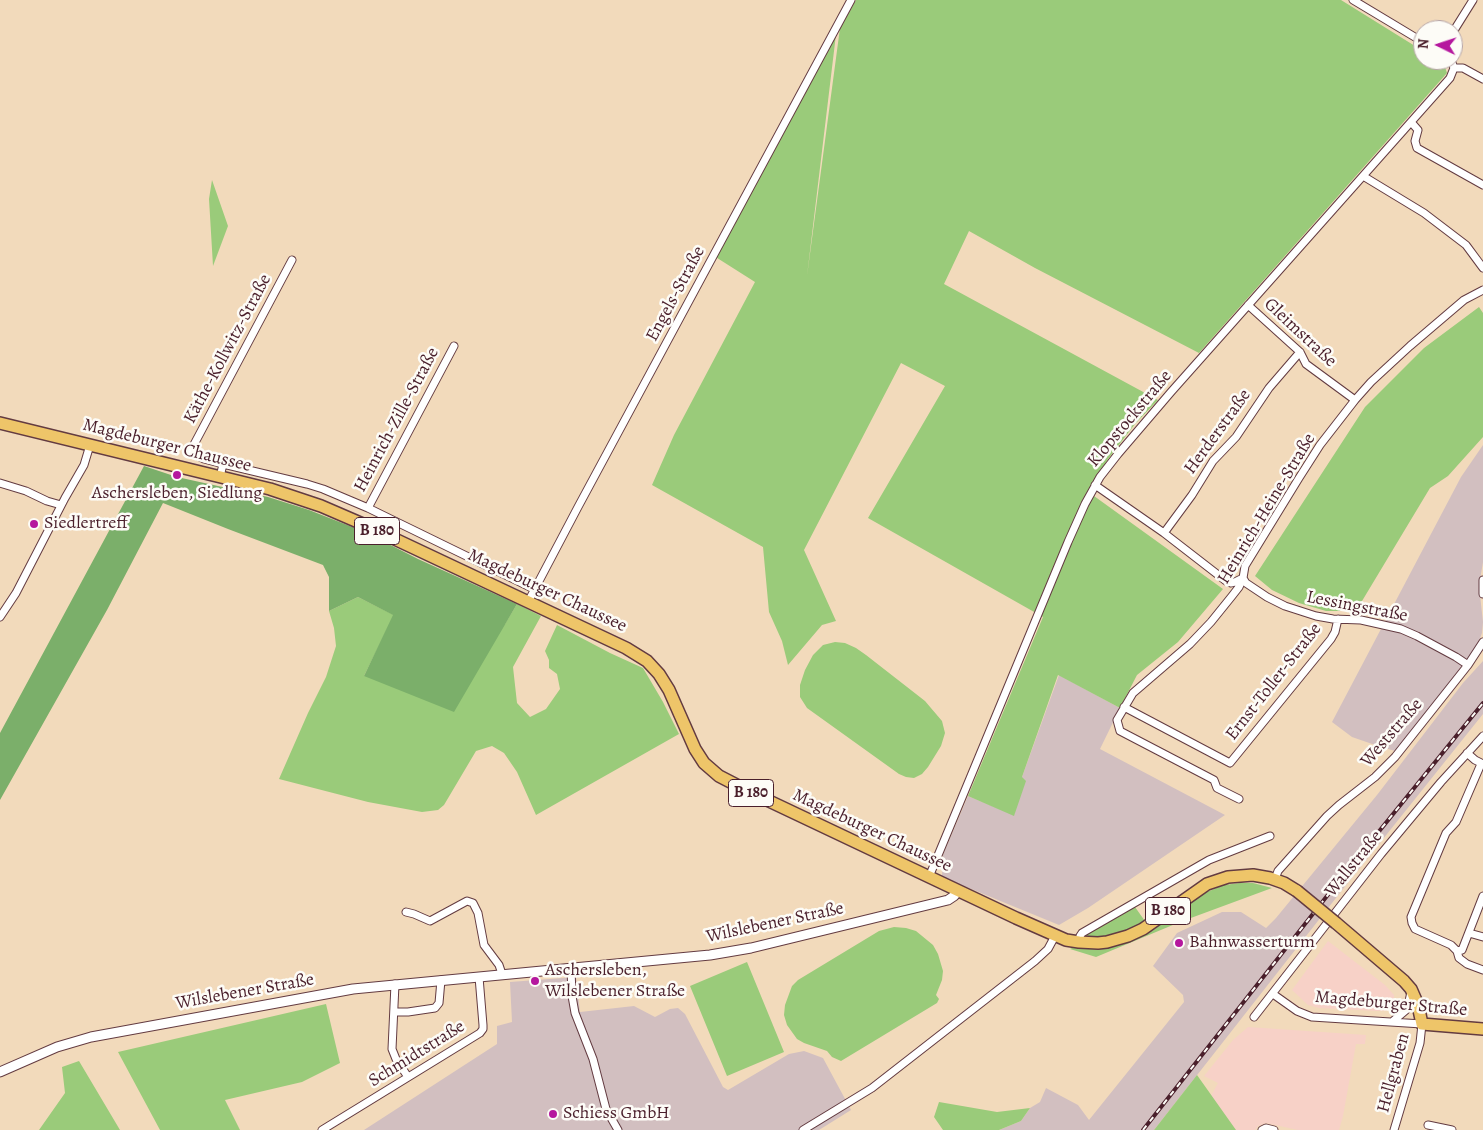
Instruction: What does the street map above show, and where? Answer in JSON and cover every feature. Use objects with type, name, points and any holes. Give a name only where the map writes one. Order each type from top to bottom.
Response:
[{"type":"main road","name":"Magdeburger Chaussee","points":[[0,423],[280,492],[338,512],[626,648],[647,661],[659,674],[669,690],[699,757],[714,773],[732,784],[1055,936],[1079,942],[1107,942],[1128,936],[1142,929],[1207,884],[1220,879],[1243,875],[1275,879],[1296,891],[1397,975],[1411,989],[1418,1005],[1422,1024]]},
{"type":"main road","name":"Magdeburger Straße","points":[[1422,1024],[1483,1029]]},
{"type":"street","name":"Engels-Straße","points":[[528,602],[851,0]]},
{"type":"street","points":[[1354,0],[1413,36]]},
{"type":"street","points":[[1460,20],[1472,0]]},
{"type":"street","points":[[1463,68],[1483,79]]},
{"type":"street","name":"Klopstockstraße","points":[[929,877],[1076,523],[1095,486],[1118,454],[1450,78],[1453,70]]},
{"type":"street","points":[[1411,122],[1418,130],[1415,141],[1417,148],[1483,185]]},
{"type":"street","points":[[1363,176],[1424,213],[1466,245],[1483,268]]},
{"type":"street","name":"Käthe-Kollwitz-Straße","points":[[223,464],[204,459],[190,452],[292,260]]},
{"type":"street","name":"Heinrich-Heine-Straße","points":[[1124,707],[1133,693],[1177,657],[1211,622],[1239,587],[1245,566],[1299,478],[1320,445],[1355,400],[1371,382],[1457,306],[1483,290]]},
{"type":"street","name":"Gleimstraße","points":[[1248,305],[1300,352],[1306,364],[1355,400]]},
{"type":"street","name":"Heinrich-Zille-Straße","points":[[368,508],[454,346]]},
{"type":"street","name":"Herderstraße","points":[[1164,533],[1192,495],[1213,460],[1236,436],[1269,388],[1300,352]]},
{"type":"street","points":[[0,617],[16,593],[61,505],[84,465],[90,445]]},
{"type":"street","points":[[220,477],[223,464],[315,486],[368,508],[534,589]]},
{"type":"street","points":[[0,483],[61,505]]},
{"type":"street","points":[[1095,486],[1164,533],[1226,581],[1230,583],[1243,578]]},
{"type":"street","name":"Lessingstraße","points":[[1243,578],[1246,583],[1285,606],[1316,616],[1360,620],[1402,629],[1468,665]]},
{"type":"street","points":[[1483,580],[1483,594]]},
{"type":"street","name":"Ernst-Toller-Straße","points":[[1124,707],[1230,763],[1331,639],[1338,619]]},
{"type":"street","name":"Weststraße","points":[[1275,879],[1277,872],[1327,816],[1375,777],[1395,757],[1468,665],[1483,642]]},
{"type":"street","points":[[1124,707],[1117,720],[1120,731],[1214,780],[1217,788],[1239,799]]},
{"type":"street","name":"Wallstraße","points":[[1254,1016],[1381,854],[1436,788],[1483,736]]},
{"type":"street","points":[[1467,753],[1482,764],[1456,822],[1446,832],[1411,917],[1415,929],[1451,945],[1459,958],[1467,964],[1483,970]]},
{"type":"street","points":[[1079,942],[1082,933],[1209,860],[1270,836]]},
{"type":"street","name":"Wilslebener Straße","points":[[0,1072],[69,1044],[106,1034],[352,989],[710,955],[751,948],[948,900],[958,891]]},
{"type":"street","points":[[1457,952],[1462,950],[1483,896]]},
{"type":"street","points":[[406,912],[430,921],[467,901],[473,903],[478,913],[484,945],[499,965],[502,974]]},
{"type":"street","points":[[1469,933],[1483,937]]},
{"type":"street","points":[[803,1130],[872,1088],[1035,961],[1048,949],[1055,936]]},
{"type":"street","points":[[571,968],[572,996],[576,1013],[593,1059],[606,1109],[618,1130]]},
{"type":"street","name":"Schmidtstraße","points":[[322,1130],[480,1033],[483,1029],[479,977]]},
{"type":"street","points":[[395,1012],[435,1008],[439,1003],[441,980]]},
{"type":"street","points":[[392,985],[395,1012],[392,1030],[392,1049],[408,1077]]},
{"type":"street","points":[[1392,1022],[1406,1010],[1411,989]]},
{"type":"street","name":"Magdeburger Straße","points":[[1273,994],[1297,1011],[1312,1017],[1422,1024]]},
{"type":"street","name":"Hellgraben","points":[[1394,1130],[1420,1044],[1422,1024]]},
{"type":"street","points":[[1428,1125],[1452,1130]]},
{"type":"street","points":[[1262,1130],[1266,1128],[1274,1130]]},
{"type":"shaded area","points":[[1483,445],[1483,562],[1479,586],[1483,622],[1478,644],[1395,751],[1352,737],[1332,722],[1461,477]]},
{"type":"shaded area","points":[[1483,661],[1483,714],[1154,1130],[999,1130],[1021,1121],[1030,1108],[1040,1102],[1046,1088],[1078,1105],[1089,1120],[1184,1002],[1183,995],[1153,966],[1177,933],[1222,912],[1241,912],[1266,928],[1377,795],[1463,683]]},
{"type":"shaded area","points":[[1059,675],[1120,708],[1100,749],[1225,815],[1088,908],[1059,925],[942,877],[943,855],[968,796],[1014,815],[1022,777]]},
{"type":"shaded area","points":[[1328,941],[1385,985],[1394,995],[1394,1005],[1391,1010],[1319,1008],[1308,1005],[1292,990]]},
{"type":"shaded area","points":[[576,977],[580,1012],[634,1006],[655,1017],[670,1009],[678,1008],[685,1014],[723,1087],[728,1090],[789,1054],[804,1051],[823,1058],[851,1110],[819,1130],[364,1130],[497,1044],[497,1026],[512,1022],[510,982]]},
{"type":"shaded area","points":[[1248,1027],[1366,1035],[1365,1044],[1356,1044],[1339,1130],[1298,1130],[1266,1123],[1258,1126],[1255,1130],[1229,1130],[1206,1105],[1218,1083],[1204,1076],[1233,1040]]},
{"type":"green space","points":[[856,0],[1341,0],[1413,45],[1413,70],[1446,70],[1447,73],[1199,353],[1035,268],[969,231],[944,284],[1158,400],[1135,424],[1108,459],[1089,490],[1094,496],[1223,589],[1178,642],[1137,675],[1120,708],[1058,675],[1022,777],[1026,781],[1014,816],[968,796],[1043,617],[868,518],[945,386],[901,363],[804,550],[836,621],[822,625],[788,665],[782,641],[769,612],[763,547],[652,485],[674,435],[755,282],[714,256],[837,26],[807,276],[840,28]]},
{"type":"green space","points":[[212,180],[228,226],[213,266],[209,199]]},
{"type":"green space","points":[[1479,307],[1483,313],[1483,437],[1448,476],[1430,488],[1356,611],[1326,611],[1299,603],[1272,590],[1255,576],[1365,407],[1424,348]]},
{"type":"green space","points":[[144,466],[177,477],[268,497],[309,510],[365,532],[418,559],[517,604],[454,712],[364,676],[393,615],[358,597],[329,611],[329,577],[323,565],[163,503],[107,610],[0,800],[0,733]]},
{"type":"green space","points":[[358,597],[394,615],[364,676],[505,624],[517,604],[541,616],[513,667],[517,703],[530,717],[546,709],[560,689],[557,674],[549,668],[549,660],[545,651],[557,625],[643,668],[679,734],[536,815],[517,772],[504,753],[492,746],[476,751],[444,805],[438,810],[422,812],[368,802],[279,779],[326,677],[336,646],[334,628],[329,611]]},
{"type":"green space","points":[[835,642],[845,643],[866,655],[925,701],[942,721],[945,733],[941,746],[922,774],[914,778],[899,774],[807,708],[800,697],[800,685],[805,670],[813,655],[823,645]]},
{"type":"green space","points":[[1253,883],[1272,888],[1180,922],[1096,957],[1070,949],[1084,941],[1085,934],[1135,907],[1152,931],[1202,894],[1224,885]]},
{"type":"green space","points":[[894,927],[916,931],[933,945],[943,971],[942,980],[936,995],[939,999],[937,1003],[841,1061],[832,1057],[827,1051],[797,1039],[787,1025],[784,1015],[785,1005],[792,986],[798,980],[879,931]]},
{"type":"green space","points":[[747,962],[784,1052],[727,1076],[690,986]]},
{"type":"green space","points":[[326,1004],[340,1063],[302,1082],[225,1100],[240,1130],[160,1130],[118,1052]]},
{"type":"green space","points":[[79,1061],[120,1130],[39,1130],[65,1093],[62,1067]]},
{"type":"green space","points":[[1197,1075],[1236,1130],[1154,1130]]},
{"type":"green space","points":[[939,1102],[997,1112],[1030,1108],[1021,1121],[999,1130],[943,1130],[934,1117]]},
{"type":"railway","points":[[1143,1130],[1338,882],[1483,703]]},
{"type":"place","name":"Aschersleben, Siedlung","points":[[177,475]]},
{"type":"place","name":"Siedlertreff","points":[[34,524]]},
{"type":"place","name":"Bahnwasserturm","points":[[1179,943]]},
{"type":"place","name":"Aschersleben, Wilslebener Straße","points":[[535,981]]},
{"type":"place","name":"Schiess GmbH","points":[[553,1114]]}]
